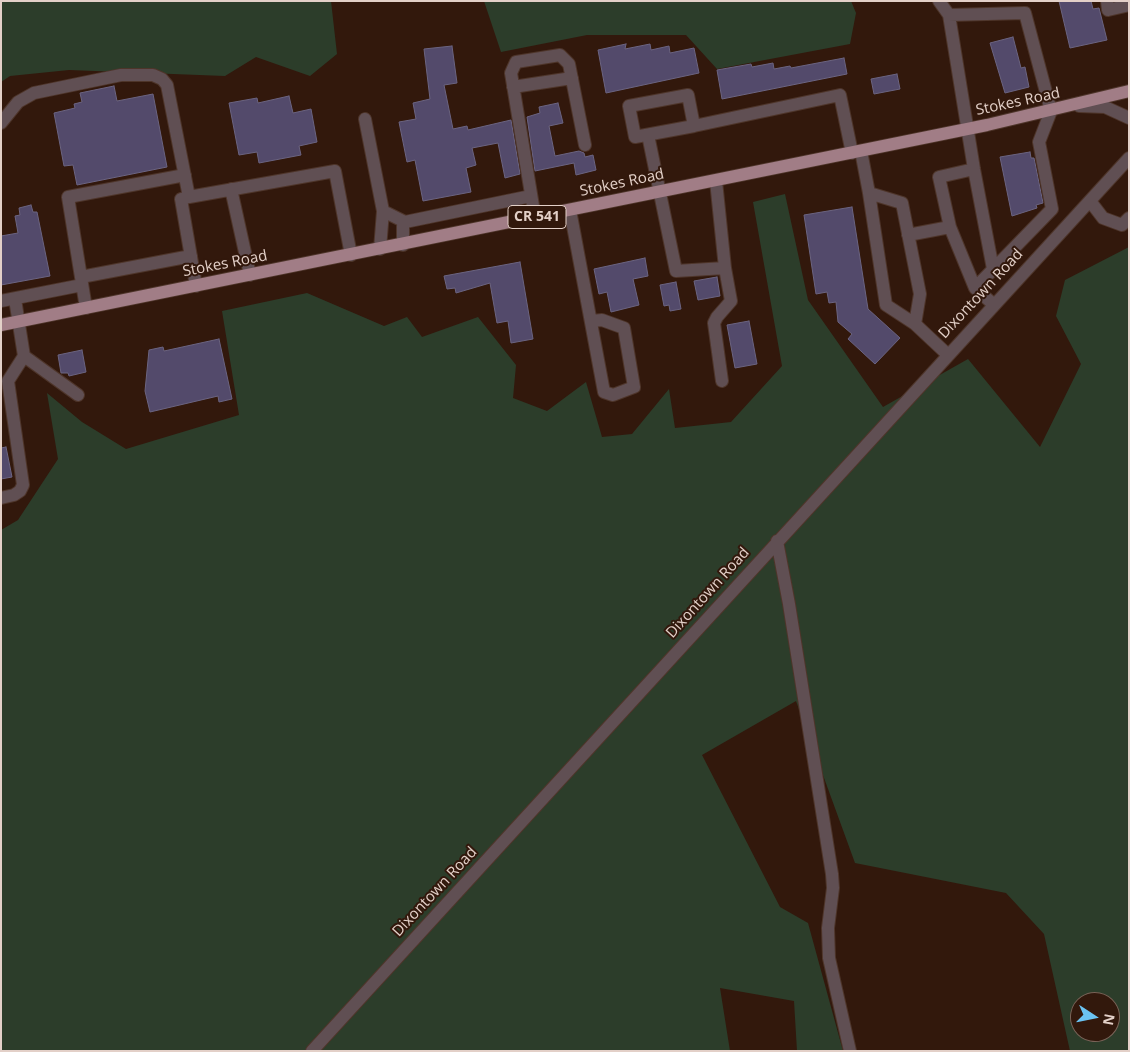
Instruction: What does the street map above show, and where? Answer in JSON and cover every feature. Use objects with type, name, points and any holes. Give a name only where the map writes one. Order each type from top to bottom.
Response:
[{"type":"main road","name":"Stokes Road","points":[[1,325],[857,152],[1051,111],[1129,92]]},
{"type":"street","points":[[939,1],[949,15],[967,129],[993,269]]},
{"type":"street","points":[[1106,1],[1108,10],[1129,5]]},
{"type":"street","points":[[949,15],[1025,13],[1051,111],[1039,142],[1052,209],[975,288]]},
{"type":"street","points":[[535,218],[511,73],[516,62],[560,54],[569,64],[585,145]]},
{"type":"street","points":[[1,123],[18,102],[34,93],[121,75],[153,75],[162,79],[167,85],[189,197]]},
{"type":"street","points":[[513,87],[572,78]]},
{"type":"street","points":[[694,126],[688,95],[628,106],[636,137],[694,126],[840,95],[869,193],[886,306],[915,324],[947,354]]},
{"type":"street","points":[[1072,106],[1104,106],[1129,118]]},
{"type":"street","points":[[365,119],[383,211],[380,249]]},
{"type":"street","points":[[648,135],[676,271],[725,268]]},
{"type":"street","name":"Dixontown Road","points":[[312,1051],[947,354],[1129,158]]},
{"type":"street","points":[[974,168],[939,177],[950,227],[975,288],[994,304]]},
{"type":"street","points":[[196,286],[181,199],[189,197],[335,171],[351,255]]},
{"type":"street","points":[[86,308],[68,197],[185,175]]},
{"type":"street","points":[[716,181],[725,268],[731,301],[716,317],[714,324],[722,381]]},
{"type":"street","points":[[231,189],[250,275]]},
{"type":"street","points":[[869,193],[902,203],[920,294],[915,324]]},
{"type":"street","points":[[383,211],[405,222],[531,196]]},
{"type":"street","points":[[1090,201],[1103,218],[1122,225],[1129,218]]},
{"type":"street","points":[[478,208],[481,228]]},
{"type":"street","points":[[570,210],[604,392],[613,395],[634,387],[624,328],[602,320],[592,321]]},
{"type":"street","points":[[403,245],[402,226],[405,222]]},
{"type":"street","points":[[908,235],[950,227]]},
{"type":"street","points":[[1,301],[191,256]]},
{"type":"street","points":[[1,498],[14,495],[20,491],[23,485],[8,381],[24,356],[15,298]]},
{"type":"street","points":[[24,356],[78,394]]},
{"type":"street","points":[[777,541],[832,874],[833,888],[828,928],[829,958],[850,1051]]},
{"type":"green space","points":[[1,1],[331,1],[337,54],[310,76],[256,57],[225,76],[69,70],[10,76],[1,82]]},
{"type":"green space","points":[[484,1],[851,1],[856,13],[850,44],[717,69],[686,35],[587,35],[501,52]]},
{"type":"green space","points":[[785,194],[808,300],[883,407],[968,359],[1040,447],[1081,364],[1056,316],[1065,280],[1129,247],[1129,1051],[1070,1051],[1044,934],[1006,893],[855,863],[796,701],[702,755],[780,907],[808,923],[843,1051],[797,1051],[794,1001],[720,988],[730,1051],[1,1051],[1,530],[18,520],[58,459],[47,393],[82,422],[126,449],[239,415],[222,311],[307,293],[384,326],[407,317],[422,337],[478,317],[516,365],[513,398],[547,411],[586,382],[602,437],[632,434],[669,389],[675,428],[731,422],[782,366],[753,202]]},
{"type":"building","points":[[1059,1],[1091,1],[1093,9],[1099,8],[1107,40],[1070,48]]},
{"type":"building","points":[[1013,37],[1021,68],[1025,67],[1029,87],[1005,93],[990,43]]},
{"type":"building","points":[[626,44],[625,49],[650,44],[651,50],[669,46],[670,53],[694,48],[699,73],[606,93],[598,50]]},
{"type":"building","points":[[452,46],[457,83],[444,85],[453,129],[467,126],[468,130],[511,120],[520,174],[505,178],[498,143],[472,148],[476,165],[466,168],[471,192],[423,201],[415,160],[407,162],[399,122],[416,119],[413,103],[430,99],[424,49]]},
{"type":"building","points":[[844,58],[847,74],[722,99],[717,70],[751,64],[752,67],[773,63],[774,69],[790,66],[791,68]]},
{"type":"building","points":[[897,74],[900,89],[874,94],[871,79]]},
{"type":"building","points":[[114,86],[117,101],[153,94],[167,167],[77,185],[73,165],[64,166],[54,113],[75,108],[74,104],[82,102],[80,93]]},
{"type":"building","points":[[289,96],[293,113],[311,109],[317,142],[299,146],[301,155],[259,163],[257,152],[239,155],[229,103],[257,98],[258,103]]},
{"type":"building","points":[[558,103],[563,123],[549,126],[555,156],[579,151],[584,153],[585,157],[593,155],[596,170],[576,175],[574,163],[535,171],[527,117],[540,113],[539,107]]},
{"type":"building","points":[[1030,152],[1031,158],[1034,158],[1043,203],[1036,205],[1037,208],[1012,216],[1000,157]]},
{"type":"building","points":[[31,205],[33,212],[37,212],[50,276],[1,285],[1,236],[18,233],[15,216],[20,215],[19,208]]},
{"type":"building","points":[[852,207],[868,309],[900,338],[875,364],[848,339],[852,334],[838,322],[836,302],[829,303],[827,292],[816,294],[804,215]]},
{"type":"building","points":[[645,258],[648,276],[633,279],[639,305],[611,312],[607,292],[599,294],[594,269]]},
{"type":"building","points":[[520,262],[533,339],[511,343],[508,321],[497,323],[490,283],[456,293],[455,288],[447,289],[444,276]]},
{"type":"building","points":[[717,277],[720,296],[698,300],[694,281]]},
{"type":"building","points":[[676,282],[681,309],[670,311],[669,305],[664,306],[660,285]]},
{"type":"building","points":[[749,321],[757,364],[735,368],[727,325]]},
{"type":"building","points":[[219,339],[232,399],[219,402],[218,396],[150,412],[145,391],[149,350],[163,347],[164,351]]},
{"type":"building","points":[[82,350],[86,372],[69,376],[68,373],[61,373],[58,355]]},
{"type":"building","points":[[6,447],[12,477],[1,479],[1,448]]}]
